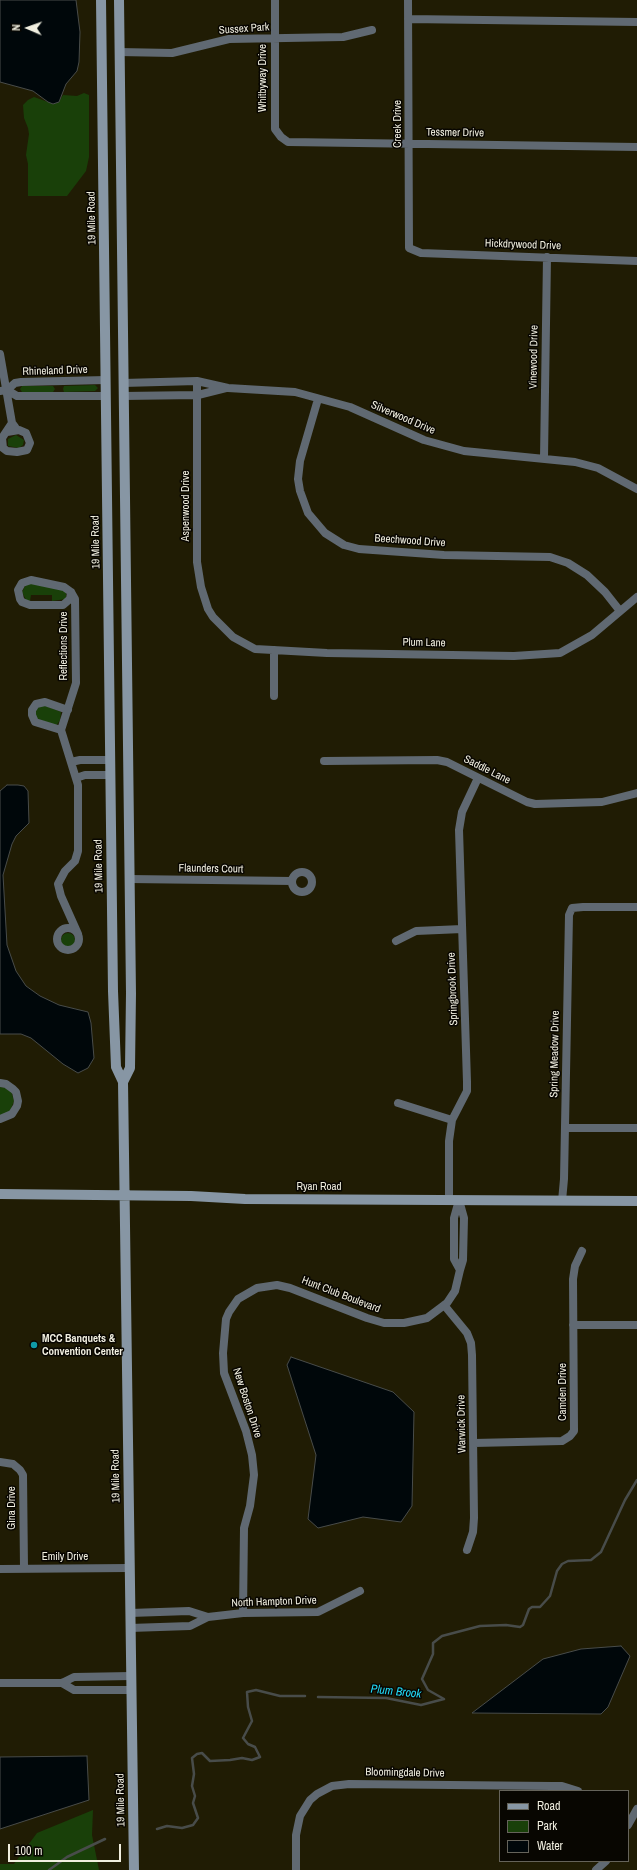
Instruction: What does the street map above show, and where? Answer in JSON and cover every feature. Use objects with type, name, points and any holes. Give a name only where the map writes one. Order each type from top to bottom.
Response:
[{"type":"main road","name":"19 Mile Road","points":[[101,0],[114,1042],[116,1067],[123,1082],[134,1870]]},
{"type":"main road","name":"19 Mile Road","points":[[118,0],[130,913],[130,1068],[123,1082]]},
{"type":"main road","points":[[102,80],[103,84],[109,89],[119,88]]},
{"type":"main road","points":[[105,342],[116,340],[123,349]]},
{"type":"main road","points":[[107,483],[113,490],[119,491],[124,489]]},
{"type":"main road","points":[[110,757],[116,753],[122,754],[128,762]]},
{"type":"main road","points":[[112,905],[118,914],[124,915],[130,913]]},
{"type":"main road","points":[[114,1042],[121,1048],[130,1046]]},
{"type":"main road","name":"Ryan Road","points":[[0,1194],[124,1195],[244,1199],[637,1201]]},
{"type":"street","name":"Whitbyway Drive","points":[[275,0],[274,121],[276,132]]},
{"type":"street","name":"Creek Drive","points":[[408,0],[409,248]]},
{"type":"street","points":[[408,19],[637,22]]},
{"type":"street","name":"Sussex Park","points":[[119,52],[172,54],[229,39],[343,37],[372,30]]},
{"type":"street","name":"Tessmer Drive","points":[[276,132],[288,142],[297,143],[409,143],[637,147]]},
{"type":"street","name":"Hickdrywood Drive","points":[[409,248],[421,253],[637,261]]},
{"type":"street","name":"Vinewood Drive","points":[[544,458],[547,257]]},
{"type":"street","points":[[0,354],[4,391],[12,423],[28,436],[30,442],[27,450],[22,452],[11,452],[3,448],[2,438],[12,423]]},
{"type":"street","name":"Rhineland Drive","points":[[4,391],[21,382],[106,380]]},
{"type":"street","name":"Silverwood Drive","points":[[123,382],[197,381],[228,388],[295,392],[350,407],[424,440],[464,451],[575,462],[598,468],[637,489]]},
{"type":"street","name":"Aspenwood Drive","points":[[197,381],[197,562],[200,587],[208,609],[221,626]]},
{"type":"street","name":"Silverwood Drive","points":[[123,396],[198,395],[228,388]]},
{"type":"street","points":[[4,391],[17,396],[106,396]]},
{"type":"street","name":"Beechwood Drive","points":[[318,399],[300,460],[298,479],[300,491],[308,513],[325,533],[344,545],[360,549],[444,555],[550,557],[568,563],[587,575],[605,592],[620,612]]},
{"type":"street","points":[[7,432],[19,430]]},
{"type":"street","name":"Reflections Drive","points":[[61,730],[76,683],[75,599],[71,592],[64,587],[29,580],[22,583],[18,590],[20,599],[26,604],[75,605]]},
{"type":"street","name":"Reflections Drive","points":[[63,605],[70,599],[71,592]]},
{"type":"street","name":"Plum Lane","points":[[221,626],[233,637],[255,649],[327,653],[514,656],[560,653],[592,635],[637,597]]},
{"type":"street","points":[[274,650],[274,696]]},
{"type":"street","points":[[68,710],[44,702],[36,704],[32,710],[32,715],[35,722],[61,730],[76,778],[78,851],[75,861],[65,871],[58,884],[59,891],[78,934],[79,941],[76,948],[69,951],[62,949],[57,943],[57,935],[66,928],[70,917]]},
{"type":"street","points":[[71,762],[110,757]]},
{"type":"street","name":"Saddle Lane","points":[[324,761],[437,760],[447,762],[526,802],[535,804],[602,802],[637,793]]},
{"type":"street","points":[[76,778],[85,775],[110,775]]},
{"type":"street","name":"Springbrook Drive","points":[[454,1200],[449,1141],[452,1120],[467,1091],[459,830],[462,812],[478,778]]},
{"type":"street","name":"Flaunders Court","points":[[129,879],[292,881]]},
{"type":"street","name":"Spring Meadow Drive","points":[[562,1201],[564,1179],[569,915],[572,908],[583,906],[637,908]]},
{"type":"street","points":[[66,928],[73,929],[78,934]]},
{"type":"street","points":[[396,941],[416,931],[462,929]]},
{"type":"street","points":[[0,1084],[6,1084],[13,1089],[16,1092],[18,1101],[12,1114],[0,1119]]},
{"type":"street","points":[[398,1102],[452,1120]]},
{"type":"street","points":[[565,1128],[637,1128]]},
{"type":"street","name":"Hunt Club Boulevard","points":[[238,1299],[257,1288],[277,1285],[290,1288],[367,1318],[396,1324],[427,1318],[444,1305],[455,1291],[460,1270],[454,1259],[454,1200]]},
{"type":"street","name":"Camden Drive","points":[[474,1442],[562,1441],[570,1436],[575,1425],[573,1325],[574,1273],[575,1266],[582,1251]]},
{"type":"street","name":"New Boston Drive","points":[[238,1299],[226,1319],[223,1353],[224,1373],[246,1431],[252,1455],[253,1484],[243,1535],[243,1613]]},
{"type":"street","name":"Warwick Drive","points":[[444,1305],[466,1332],[471,1343],[473,1370],[474,1532],[468,1550]]},
{"type":"street","points":[[573,1325],[637,1325]]},
{"type":"street","name":"Gina Drive","points":[[0,1462],[13,1464],[20,1470],[23,1476],[24,1568]]},
{"type":"street","name":"Emily Drive","points":[[0,1568],[129,1568]]},
{"type":"street","name":"North Hampton Drive","points":[[130,1628],[190,1626],[208,1617],[243,1613],[318,1612],[360,1591]]},
{"type":"street","name":"North Hampton Drive","points":[[130,1613],[189,1612],[208,1617]]},
{"type":"street","points":[[0,1683],[62,1683],[74,1677],[131,1676]]},
{"type":"street","points":[[62,1683],[74,1690],[131,1690]]},
{"type":"street","name":"Bloomingdale Drive","points":[[296,1870],[296,1835],[300,1816],[310,1800],[317,1794],[332,1786],[348,1784],[562,1786],[575,1790]]},
{"type":"street","points":[[629,1821],[637,1809]]},
{"type":"street","points":[[596,1870],[605,1862]]},
{"type":"green space","points":[[84,93],[89,95],[89,157],[86,171],[67,196],[28,196],[28,164],[26,155],[29,134],[24,118],[23,105],[34,97],[48,102],[59,102],[63,95],[77,96]]},
{"type":"green space","points":[[95,385],[98,388],[95,391],[64,392],[63,389],[64,386]]},
{"type":"green space","points":[[22,386],[53,386],[55,389],[53,392],[22,392],[20,389]]},
{"type":"green space","points":[[16,435],[24,440],[23,445],[19,448],[8,446],[8,439]]},
{"type":"green space","points":[[30,583],[63,590],[66,592],[66,599],[52,601],[52,595],[31,595],[30,601],[26,600],[22,592],[25,586]]},
{"type":"green space","points":[[44,705],[61,712],[60,720],[56,726],[36,718],[35,711],[38,707]]},
{"type":"green space","points":[[65,933],[71,933],[75,937],[75,943],[71,947],[65,947],[61,943],[61,937]]},
{"type":"green space","points":[[0,1087],[7,1088],[11,1091],[14,1101],[10,1111],[0,1116]]},
{"type":"green space","points":[[93,1810],[92,1835],[99,1870],[0,1870],[0,1864],[14,1864],[37,1833]]},
{"type":"water","points":[[0,0],[76,0],[80,32],[79,62],[77,71],[66,84],[59,102],[53,104],[33,91],[0,82]]},
{"type":"water","points":[[7,785],[24,786],[28,791],[29,823],[16,836],[12,844],[3,875],[7,945],[16,971],[26,986],[40,996],[59,1005],[88,1012],[91,1023],[94,1058],[88,1068],[78,1073],[63,1064],[31,1038],[21,1034],[0,1034],[0,791]]},
{"type":"water","points":[[291,1357],[393,1392],[414,1412],[412,1506],[401,1522],[363,1517],[318,1528],[308,1519],[316,1455],[287,1365]]},
{"type":"water","points":[[621,1646],[630,1656],[608,1707],[601,1714],[472,1713],[543,1659],[581,1649]]},
{"type":"water","points":[[87,1756],[89,1800],[0,1829],[0,1757]]},
{"type":"waterway","name":"Plum Brook","points":[[318,1697],[386,1698],[421,1705],[444,1699],[428,1690],[422,1679],[433,1654],[433,1643],[442,1636],[480,1626],[506,1625],[520,1627],[523,1625],[529,1609],[532,1607],[540,1607],[550,1596],[557,1571],[562,1564],[568,1561],[591,1560],[601,1552],[625,1500],[637,1480]]},
{"type":"waterway","name":"Plum Brook","points":[[157,1829],[167,1826],[182,1828],[193,1825],[198,1818],[193,1803],[195,1796],[192,1786],[194,1774],[192,1758],[197,1754],[202,1753],[210,1761],[242,1758],[252,1760],[260,1757],[255,1747],[248,1744],[243,1738],[252,1721],[248,1707],[247,1692],[256,1690],[280,1696],[305,1696]]},
{"type":"waterway","name":"Plum Brook","points":[[49,1870],[67,1857],[105,1839]]},
{"type":"place","name":"MCC Banquets & Convention Center","points":[[34,1345]]}]
